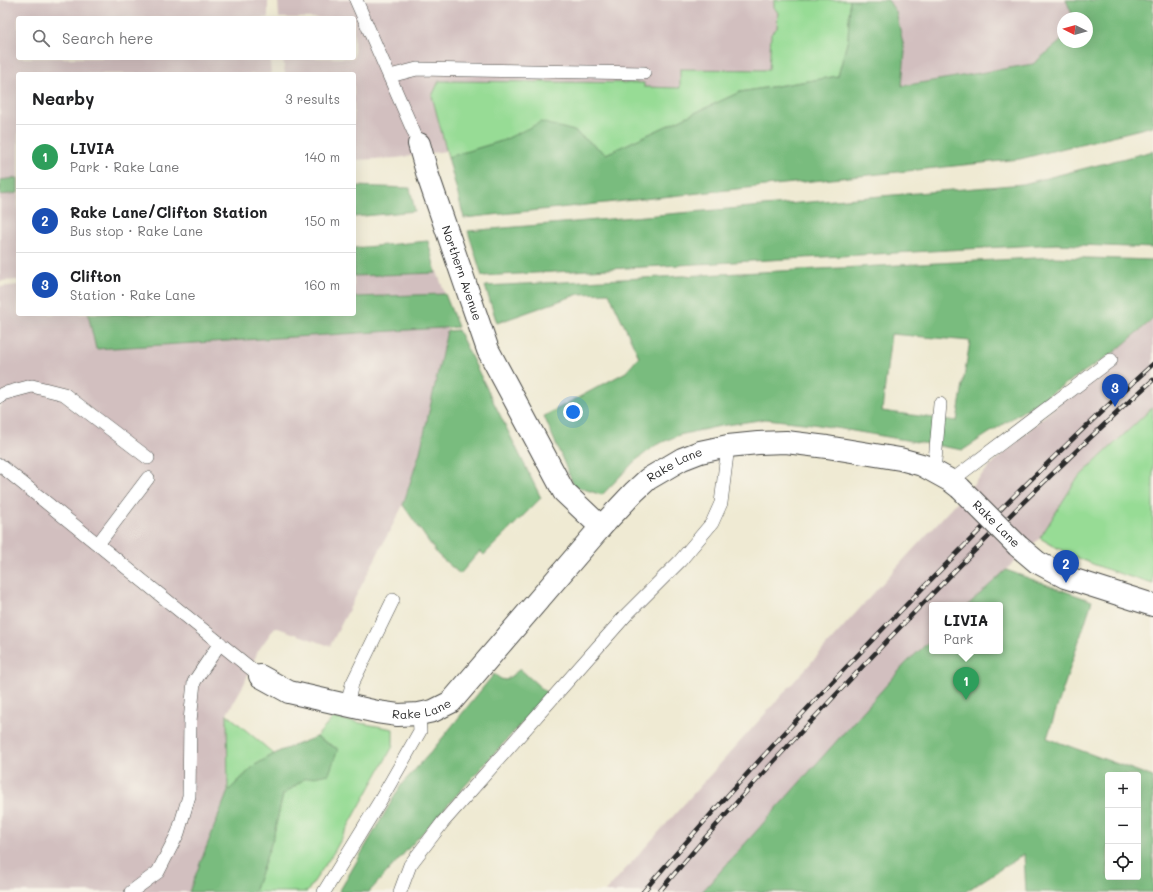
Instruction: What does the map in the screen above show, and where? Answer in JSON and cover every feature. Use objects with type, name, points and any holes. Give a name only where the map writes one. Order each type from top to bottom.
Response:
[{"type":"street","name":"Northern Avenue","points":[[419,144],[428,176],[488,350],[564,492],[601,527]]},
{"type":"street","name":"Rake Lane","points":[[260,676],[289,692],[377,712],[398,715],[419,714],[433,711],[451,702],[601,527],[648,479],[682,459],[700,452],[728,446],[758,443],[786,442],[827,447],[900,458],[922,465],[948,481],[1037,562],[1065,577],[1153,605]]},
{"type":"lane","name":"Northern Avenue","points":[[356,0],[419,144]]},
{"type":"lane","points":[[390,76],[417,69],[644,74]]},
{"type":"lane","points":[[948,481],[1111,360]]},
{"type":"lane","points":[[0,397],[2,394],[32,386],[64,394],[148,458]]},
{"type":"lane","points":[[940,404],[948,481]]},
{"type":"lane","points":[[400,892],[410,864],[443,822],[627,614],[680,562],[712,523],[721,503],[728,446]]},
{"type":"lane","points":[[0,465],[260,676]]},
{"type":"lane","points":[[98,544],[148,478]]},
{"type":"lane","points":[[347,705],[352,684],[393,600]]},
{"type":"lane","points":[[131,892],[158,872],[178,833],[189,796],[190,721],[194,682],[220,643]]},
{"type":"lane","points":[[324,892],[380,801],[420,731],[419,714]]},
{"type":"shaded area","points":[[0,0],[268,0],[268,16],[16,16],[16,60],[270,60],[271,72],[16,72],[16,280],[0,281]]},
{"type":"shaded area","points":[[278,0],[1153,0],[1153,37],[1033,64],[902,86],[397,158],[356,160],[356,72],[285,72],[283,60],[356,60],[356,16],[279,16]]},
{"type":"shaded area","points":[[433,260],[445,294],[447,331],[420,452],[403,505],[330,646],[275,627],[258,651],[244,684],[227,714],[228,791],[189,892],[0,892],[0,287],[16,285],[16,316],[356,316],[356,264]]},
{"type":"shaded area","points":[[1153,314],[1153,407],[1076,480],[1040,538],[971,602],[929,602],[929,642],[702,892],[605,892],[906,557],[992,464],[1116,351]]},
{"type":"green space","points":[[774,0],[850,0],[848,39],[838,76],[740,92],[606,154],[574,131],[541,123],[502,141],[448,157],[432,96],[439,81],[644,83],[644,87],[680,88],[680,69],[769,70],[771,34],[777,28],[778,13],[774,7]]},
{"type":"green space","points":[[850,0],[888,0],[896,12],[905,52],[902,86],[1033,64],[1057,44],[1057,48],[1093,48],[1093,12],[1071,12],[1066,0],[1153,0],[1153,126],[1020,159],[464,218],[448,157],[502,141],[541,122],[574,131],[606,154],[740,92],[838,76],[848,39]]},
{"type":"green space","points":[[1153,151],[1153,248],[1056,244],[482,276],[468,231],[1023,184]]},
{"type":"green space","points":[[16,178],[16,193],[0,195],[0,180]]},
{"type":"green space","points":[[356,186],[410,188],[415,211],[356,217]]},
{"type":"green space","points":[[428,241],[436,273],[356,276],[356,248]]},
{"type":"green space","points":[[1055,257],[1153,260],[1153,319],[1116,351],[963,450],[813,424],[766,419],[720,426],[679,435],[656,445],[635,461],[602,495],[574,486],[544,416],[626,372],[639,357],[609,293],[579,294],[497,323],[485,286]],"holes":[[[891,334],[970,341],[957,421],[882,411]]]},
{"type":"green space","points":[[445,294],[458,327],[96,349],[88,316],[356,316],[356,297]]},
{"type":"green space","points":[[458,330],[541,498],[484,555],[480,551],[460,574],[438,555],[403,505],[420,452],[447,331]]},
{"type":"green space","points":[[1153,407],[1153,584],[1109,570],[1081,559],[1040,538],[1076,480]]},
{"type":"green space","points":[[1006,570],[1092,601],[1047,738],[1139,772],[1105,772],[1105,880],[1141,880],[1141,773],[1153,777],[1153,892],[1026,892],[1024,854],[965,892],[702,892],[907,662],[929,642],[929,654],[1003,654],[1003,602],[971,602]]},
{"type":"green space","points":[[520,669],[548,694],[369,892],[339,892],[401,785],[431,752],[494,674],[501,679],[506,680]]},
{"type":"green space","points":[[227,714],[274,754],[255,765],[228,791]]},
{"type":"green space","points":[[333,718],[393,729],[393,746],[334,852],[307,892],[254,892],[273,838],[283,795],[338,749],[316,737]]},
{"type":"green space","points":[[316,737],[338,749],[329,774],[304,779],[283,795],[273,838],[254,892],[189,892],[228,791],[255,765],[280,751]]},
{"type":"railway","points":[[643,892],[759,761],[879,633],[1014,496],[1153,364]]},
{"type":"railway","points":[[659,892],[769,767],[915,612],[1049,477],[1153,380]]},
{"type":"place","name":"Clifton","points":[[1115,407]]},
{"type":"place","name":"Rake Lane/Clifton Station","points":[[1066,583]]},
{"type":"place","name":"LIVIA","points":[[966,700]]}]
